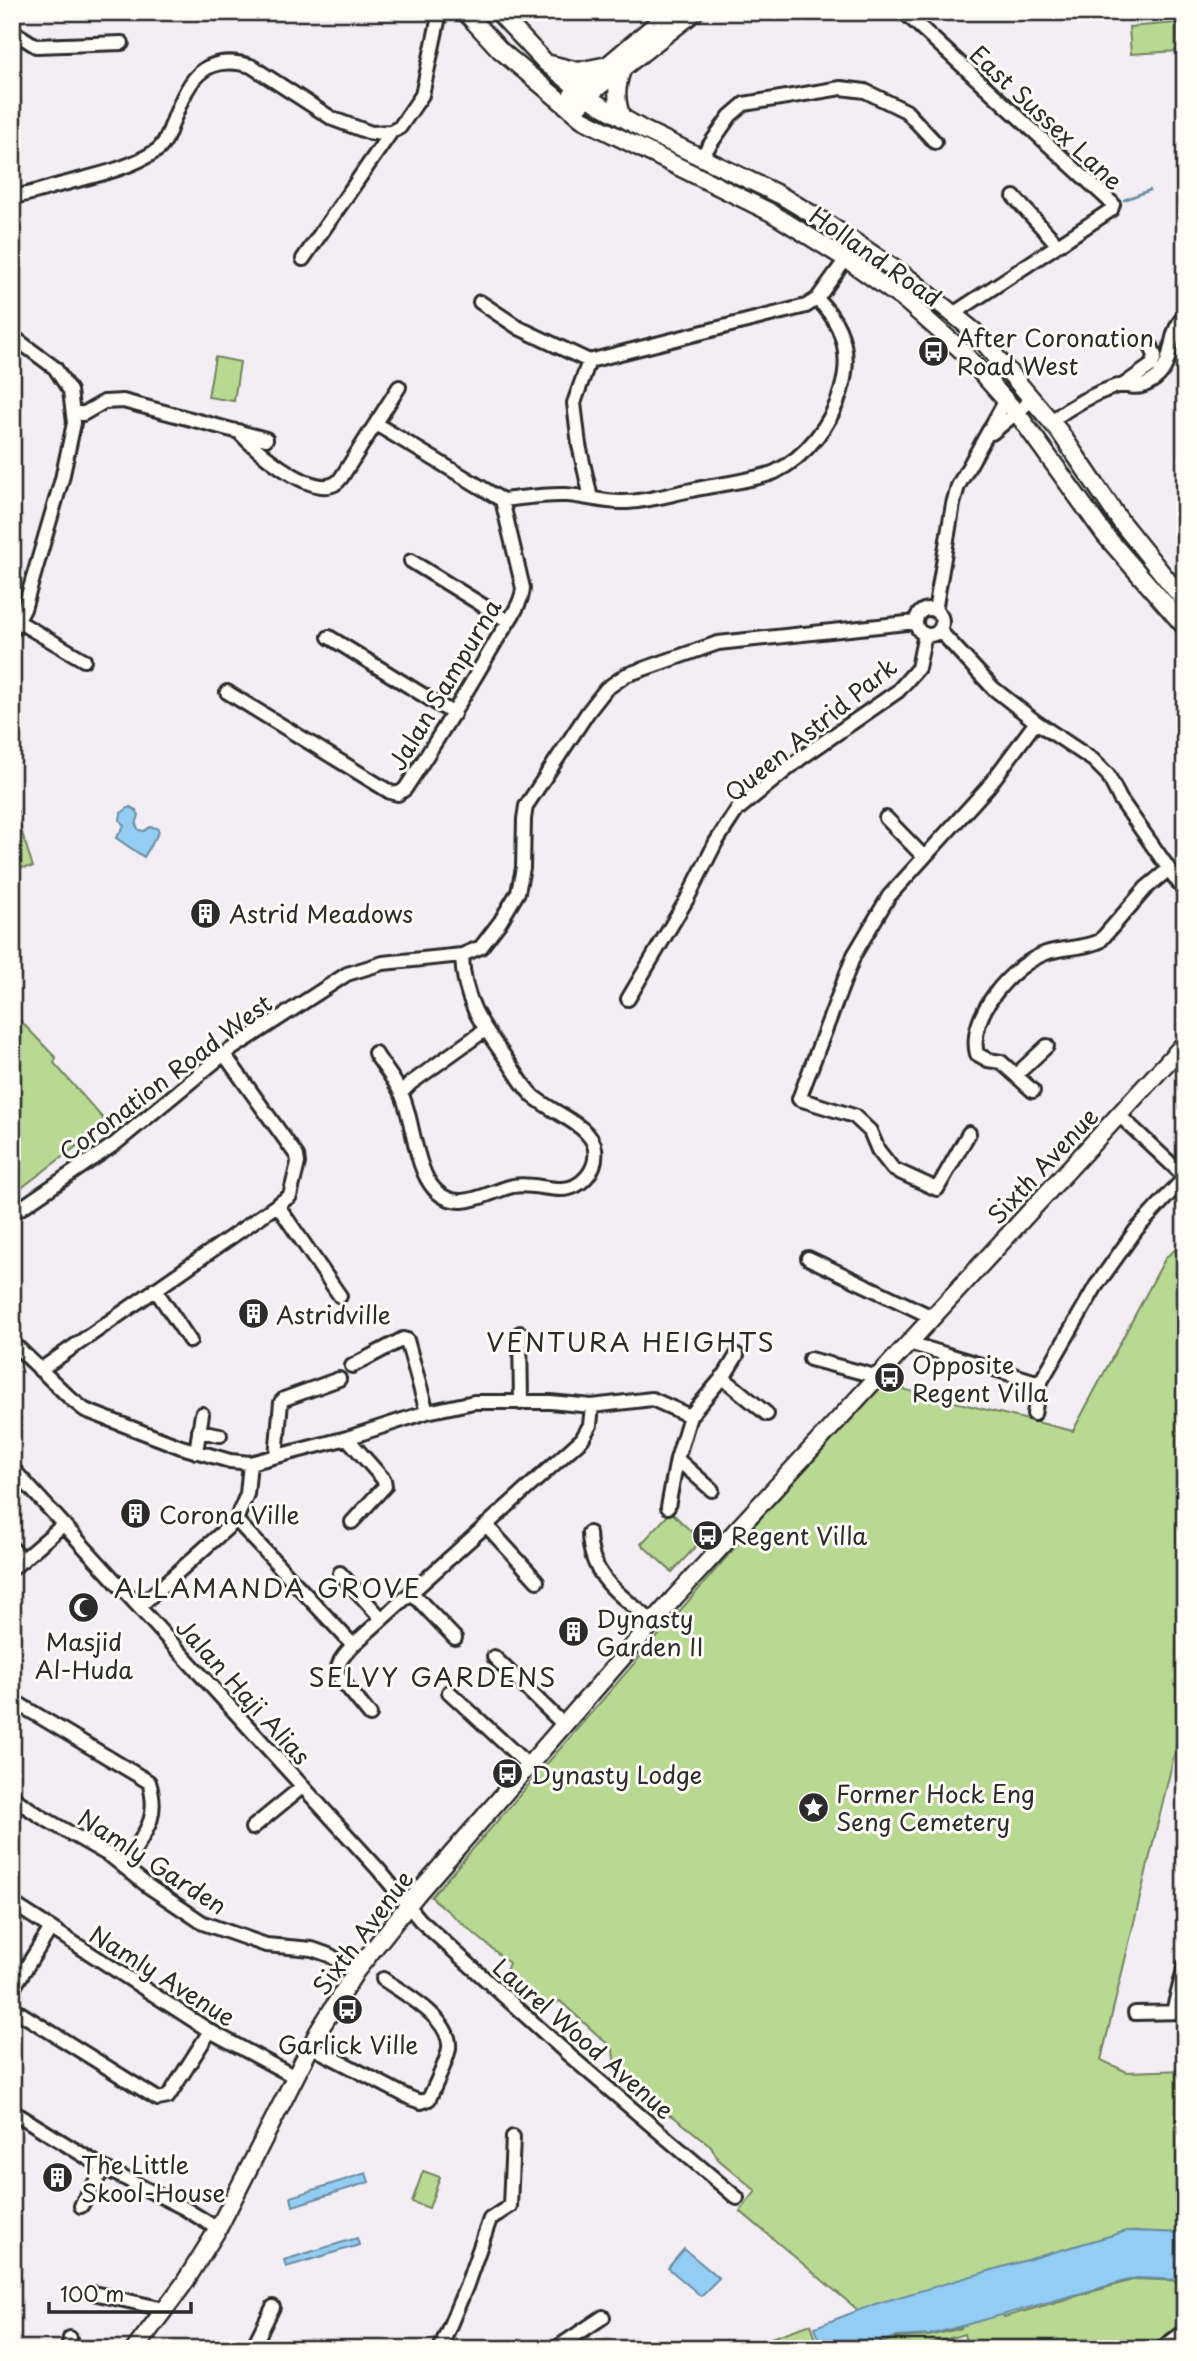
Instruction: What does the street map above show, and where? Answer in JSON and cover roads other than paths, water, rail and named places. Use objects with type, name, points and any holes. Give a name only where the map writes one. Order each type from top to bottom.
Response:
[{"type":"main road","name":"Holland Road","points":[[465,12],[500,50],[568,108],[601,130],[771,212],[846,258],[907,302],[960,348],[1006,400],[1105,535],[1182,613]]},
{"type":"main road","name":"Holland Road","points":[[498,12],[546,64],[583,93],[622,118],[780,195],[825,222],[911,280],[975,332],[1051,422],[1182,613]]},
{"type":"main road","points":[[568,108],[606,65],[670,12]]},
{"type":"main road","points":[[583,93],[623,67],[695,12]]},
{"type":"main road","points":[[546,64],[578,71],[606,65]]},
{"type":"main road","points":[[622,118],[615,93],[623,67]]},
{"type":"main road","name":"Sixth Avenue","points":[[135,2349],[183,2285],[218,2229],[310,2046],[356,1971],[408,1905],[653,1622],[1185,1043]]},
{"type":"street","points":[[303,258],[391,132],[400,127],[422,95],[440,12]]},
{"type":"street","name":"East Sussex Lane","points":[[904,12],[1112,202],[1111,210],[953,314]]},
{"type":"street","points":[[12,31],[36,46],[122,43]]},
{"type":"street","points":[[12,197],[114,170],[155,151],[162,146],[187,87],[209,66],[225,62],[251,66],[334,119],[371,133],[391,132]]},
{"type":"street","points":[[702,156],[730,116],[744,104],[841,88],[865,90],[906,111],[935,142]]},
{"type":"street","points":[[1014,197],[1058,245]]},
{"type":"street","points":[[480,302],[519,328],[589,361],[796,310],[817,299],[846,258]]},
{"type":"street","points":[[376,424],[502,500],[562,495],[617,502],[639,501],[774,472],[799,456],[822,430],[837,406],[843,384],[845,365],[839,327],[831,313],[817,299]]},
{"type":"street","points":[[1051,422],[1074,404],[1116,386],[1141,387],[1156,379],[1167,363],[1177,326],[1185,316]]},
{"type":"street","points":[[12,336],[55,369],[70,391],[75,424],[62,479],[15,626],[83,660]]},
{"type":"street","points":[[1122,386],[1152,365],[1155,356],[1151,346]]},
{"type":"street","points":[[589,361],[574,404],[581,458],[591,498]]},
{"type":"street","points":[[238,431],[254,448],[279,465],[310,483],[330,487],[337,484],[399,387]]},
{"type":"street","points":[[986,438],[1032,399]]},
{"type":"street","points":[[935,611],[955,495],[1006,400]]},
{"type":"street","points":[[74,412],[83,414],[104,402],[123,401],[266,439]]},
{"type":"street","name":"Jalan Sampurna","points":[[227,692],[390,792],[398,794],[405,789],[454,714],[523,595],[502,500]]},
{"type":"street","points":[[411,561],[508,621]]},
{"type":"street","points":[[923,610],[935,611],[942,620],[939,630],[932,635],[918,629],[916,622],[923,610]]},
{"type":"street","points":[[375,1053],[401,1093],[424,1176],[435,1191],[445,1197],[462,1201],[514,1186],[559,1189],[579,1184],[590,1172],[595,1154],[593,1143],[582,1129],[533,1096],[485,1030],[466,993],[462,955],[481,947],[514,900],[523,868],[526,806],[588,712],[615,682],[626,675],[718,643],[916,622]]},
{"type":"street","points":[[939,630],[993,688],[1036,722],[1093,760],[1108,775],[1120,799],[1185,892]]},
{"type":"street","name":"Queen Astrid Park","points":[[628,999],[687,899],[716,842],[737,810],[801,758],[898,691],[918,668],[925,634]]},
{"type":"street","points":[[329,636],[454,714]]},
{"type":"street","points":[[969,1133],[937,1189],[893,1169],[878,1150],[870,1131],[855,1116],[799,1099],[854,956],[889,896],[988,787],[1036,722]]},
{"type":"street","points":[[886,818],[924,857]]},
{"type":"street","points":[[1033,1091],[1017,1074],[1000,1062],[977,1054],[976,1037],[983,1011],[1021,966],[1047,953],[1100,941],[1146,888],[1169,869]]},
{"type":"street","name":"Coronation Road West","points":[[12,1214],[117,1143],[224,1054],[347,974],[383,963],[462,955]]},
{"type":"street","points":[[401,1093],[485,1030]]},
{"type":"street","points":[[1017,1074],[1047,1046]]},
{"type":"street","points":[[40,1370],[278,1206],[292,1192],[297,1156],[224,1054]]},
{"type":"street","points":[[1034,1414],[1040,1383],[1070,1327],[1114,1257],[1185,1177],[1119,1115]]},
{"type":"street","points":[[278,1206],[340,1296]]},
{"type":"street","points":[[808,1258],[932,1317]]},
{"type":"street","points":[[155,1289],[190,1341]]},
{"type":"street","points":[[520,1333],[521,1402]]},
{"type":"street","points":[[352,1367],[403,1339],[407,1340],[427,1412]]},
{"type":"street","points":[[12,1342],[85,1410],[196,1452],[230,1461],[250,1463],[347,1438],[427,1412],[474,1402],[592,1406],[652,1399],[690,1416]]},
{"type":"street","points":[[909,1343],[1040,1383]]},
{"type":"street","points":[[668,1507],[677,1459],[690,1416],[737,1354]]},
{"type":"street","points":[[810,1359],[879,1377]]},
{"type":"street","points":[[722,1377],[767,1414]]},
{"type":"street","points":[[276,1456],[281,1402],[339,1379]]},
{"type":"street","points":[[370,1715],[339,1677],[337,1671],[341,1659],[411,1592],[582,1439],[590,1425],[592,1406]]},
{"type":"street","points":[[196,1452],[202,1414]]},
{"type":"street","points":[[200,1431],[220,1435]]},
{"type":"street","points":[[347,1438],[384,1480],[385,1486],[352,1521]]},
{"type":"street","points":[[677,1459],[712,1490]]},
{"type":"street","points":[[139,1607],[236,1520],[247,1494],[250,1463]]},
{"type":"street","name":"Jalan Haji Alias","points":[[12,1468],[408,1905]]},
{"type":"street","points":[[236,1520],[353,1645]]},
{"type":"street","points":[[12,1569],[63,1525]]},
{"type":"street","points":[[486,1525],[537,1581]]},
{"type":"street","points":[[589,1533],[590,1552],[604,1581],[653,1622]]},
{"type":"street","points":[[12,1548],[23,1560]]},
{"type":"street","points":[[340,1573],[382,1619]]},
{"type":"street","points":[[411,1592],[455,1637]]},
{"type":"street","points":[[494,1657],[564,1724]]},
{"type":"street","points":[[449,1692],[529,1766]]},
{"type":"street","points":[[12,1700],[149,1782],[155,1800],[149,1827],[124,1867]]},
{"type":"street","name":"Jalan Haji Alias","points":[[252,1828],[302,1787]]},
{"type":"street","name":"Namly Garden","points":[[12,1797],[112,1857],[174,1905],[203,1923],[267,1945],[312,1949],[329,1955],[356,1971]]},
{"type":"street","name":"Namly Avenue","points":[[12,1903],[210,2031],[295,2077]]},
{"type":"street","name":"Laurel Wood Avenue","points":[[408,1905],[420,1920],[570,2056],[737,2198]]},
{"type":"street","points":[[12,1990],[51,1928]]},
{"type":"street","points":[[1135,2013],[1179,2012],[1185,1965]]},
{"type":"street","points":[[310,2046],[410,2098],[421,2102],[429,2099],[449,2048],[447,2034],[425,2008],[383,1979]]},
{"type":"street","points":[[12,2008],[158,2099],[168,2097],[210,2031]]},
{"type":"street","points":[[12,2111],[104,2168],[184,2208],[218,2229]]},
{"type":"street","points":[[440,2349],[491,2219],[510,2206],[513,2137]]},
{"type":"street","points":[[81,2206],[104,2168]]},
{"type":"street","points":[[93,2293],[164,2309]]},
{"type":"street","points":[[251,2349],[273,2307]]},
{"type":"street","points":[[555,2349],[603,2317]]},
{"type":"street","points":[[1161,2349],[1185,2331]]},
{"type":"water","points":[[130,807],[139,815],[136,825],[139,830],[144,831],[150,827],[157,828],[159,832],[144,857],[116,838],[124,826],[120,820],[121,813]]},
{"type":"water","points":[[366,2173],[369,2182],[293,2206],[291,2197]]},
{"type":"water","points":[[1127,2231],[1185,2233],[1185,2280],[1136,2278],[929,2335],[896,2337],[859,2349],[822,2349],[815,2327],[875,2304]]},
{"type":"water","points":[[357,2238],[359,2245],[286,2267],[284,2260]]},
{"type":"water","points":[[684,2249],[719,2278],[701,2296],[668,2268]]},
{"type":"waterway","points":[[1124,200],[1150,190]]},
{"type":"place","name":"After Coronation Road West","points":[[934,351]]},
{"type":"place","name":"Astrid Meadows","points":[[206,913]]},
{"type":"place","name":"Astridville","points":[[253,1314]]},
{"type":"place","name":"Opposite Regent Villa","points":[[889,1378]]},
{"type":"place","name":"Corona Ville","points":[[136,1514]]},
{"type":"place","name":"Regent Villa","points":[[708,1535]]},
{"type":"place","name":"Masjid Al-Huda","points":[[84,1607]]},
{"type":"place","name":"Dynasty Garden II","points":[[573,1632]]},
{"type":"place","name":"Dynasty Lodge","points":[[508,1774]]},
{"type":"place","name":"Former Hock Eng Seng Cemetery","points":[[813,1807]]},
{"type":"place","name":"Garlick Ville","points":[[348,2010]]},
{"type":"place","name":"The Little Skool-House","points":[[58,2178]]},
{"type":"district","name":"VENTURA HEIGHTS","points":[[631,1341]]},
{"type":"district","name":"ALLAMANDA GROVE","points":[[268,1587]]},
{"type":"district","name":"SELVY GARDENS","points":[[433,1676]]}]
